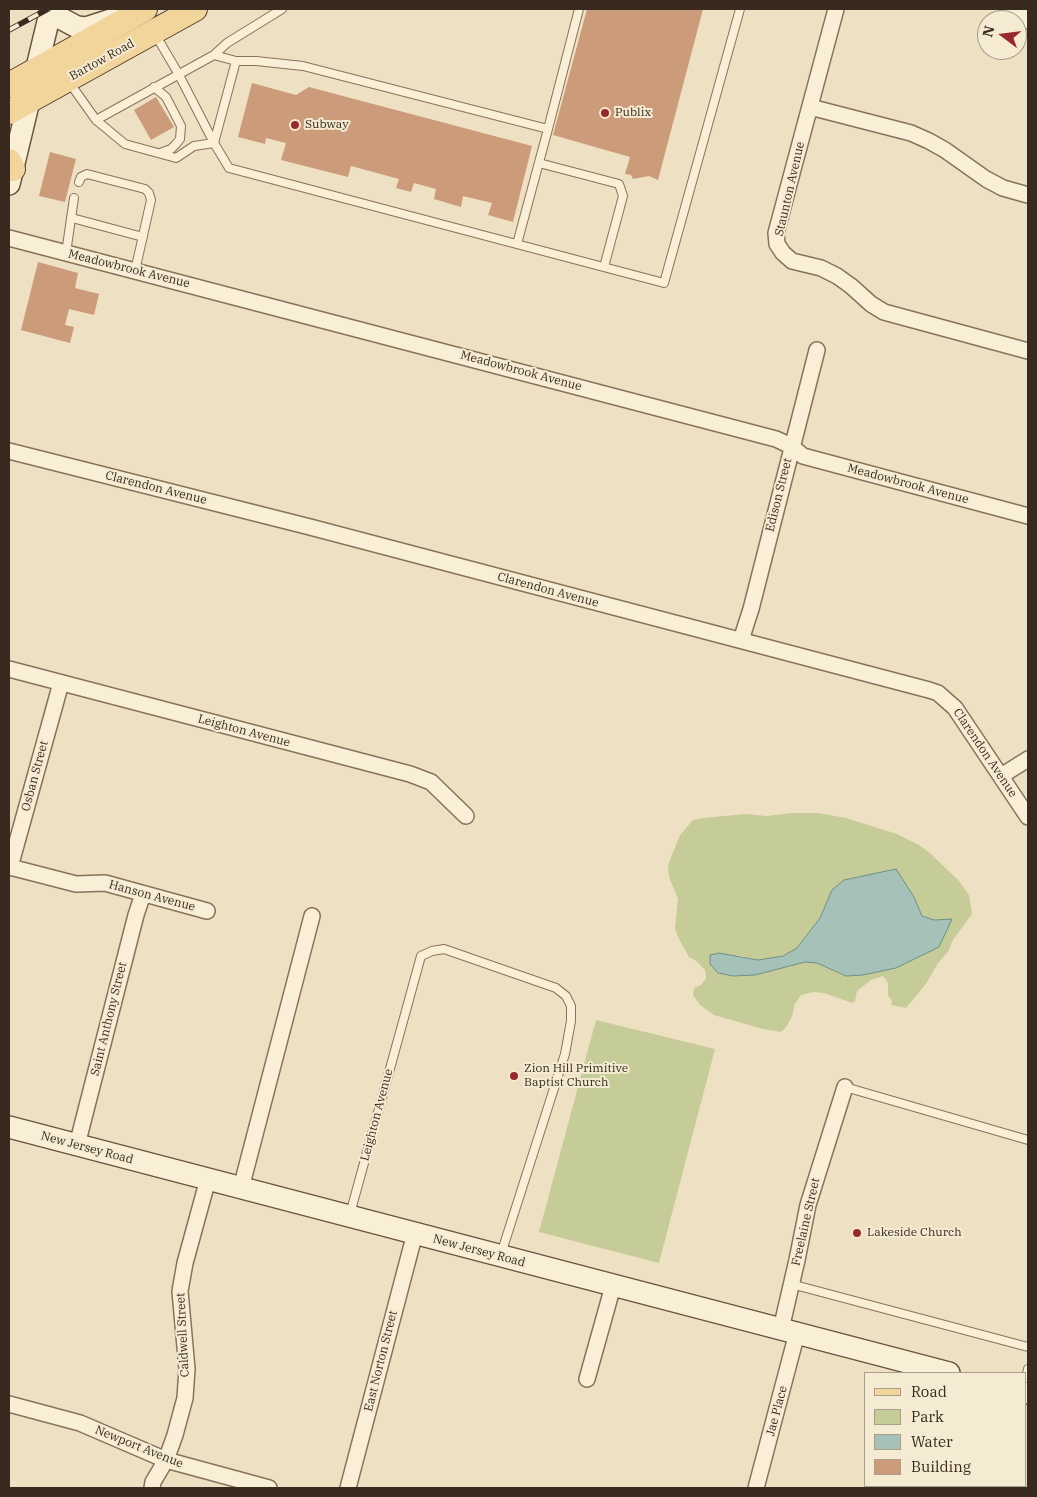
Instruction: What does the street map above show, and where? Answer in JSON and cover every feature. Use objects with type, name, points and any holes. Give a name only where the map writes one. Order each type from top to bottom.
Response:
[{"type":"main road","name":"Bartow Road","points":[[9,85],[56,70],[154,32],[195,9]]},
{"type":"main road","name":"Bartow Road","points":[[9,112],[30,100],[56,70],[142,10]]},
{"type":"street","points":[[52,9],[69,24],[86,28],[142,10]]},
{"type":"street","points":[[10,172],[30,100],[56,70],[52,9]]},
{"type":"street","name":"Staunton Avenue","points":[[836,9],[776,233],[777,244],[782,253],[792,260],[821,268],[837,276],[871,304],[884,312],[1028,351]]},
{"type":"street","points":[[1011,9],[1028,18]]},
{"type":"street","points":[[810,107],[911,133],[945,150],[986,179],[1003,188],[1028,195]]},
{"type":"street","name":"Meadowbrook Avenue","points":[[9,238],[767,436],[791,446],[803,456],[1028,516]]},
{"type":"street","name":"Edison Street","points":[[741,640],[751,609],[817,350]]},
{"type":"street","name":"Clarendon Avenue","points":[[9,451],[310,527],[938,693],[955,708],[1028,817]]},
{"type":"street","name":"Leighton Avenue","points":[[9,669],[410,774],[431,782],[466,816]]},
{"type":"street","name":"Osban Street","points":[[10,868],[61,683]]},
{"type":"street","points":[[1001,776],[1028,759]]},
{"type":"street","name":"Hanson Avenue","points":[[10,868],[76,884],[105,883],[206,911]]},
{"type":"street","name":"Saint Anthony Street","points":[[77,1145],[143,894]]},
{"type":"street","points":[[241,1188],[312,916]]},
{"type":"street","name":"Freelaine Street","points":[[789,1331],[791,1284],[808,1204],[844,1088]]},
{"type":"street","name":"New Jersey Road","points":[[9,1127],[945,1372]]},
{"type":"street","name":"Caldwell Street","points":[[152,1488],[153,1482],[166,1460],[175,1435],[184,1398],[187,1369],[180,1291],[185,1263],[208,1179]]},
{"type":"street","name":"East Norton Street","points":[[348,1488],[415,1233]]},
{"type":"street","points":[[587,1379],[613,1286]]},
{"type":"street","name":"Jae Place","points":[[756,1488],[789,1331]]},
{"type":"street","name":"Newport Avenue","points":[[9,1404],[80,1423],[166,1460],[269,1488]]},
{"type":"lane","points":[[96,120],[178,73],[214,55],[228,43],[282,9]]},
{"type":"lane","points":[[517,244],[579,9]]},
{"type":"lane","points":[[154,32],[229,168],[664,283],[740,9]]},
{"type":"lane","points":[[214,55],[236,62],[256,61],[303,66],[548,129]]},
{"type":"lane","points":[[214,143],[236,62]]},
{"type":"lane","points":[[56,70],[96,120],[125,144],[176,158],[194,146],[214,143]]},
{"type":"lane","points":[[154,87],[166,97],[181,126],[180,139],[171,149],[160,153]]},
{"type":"lane","points":[[539,163],[619,184],[623,196],[604,267]]},
{"type":"lane","points":[[79,182],[81,177],[87,174],[145,189],[149,192],[151,200],[135,271]]},
{"type":"lane","points":[[66,253],[74,198]]},
{"type":"lane","points":[[72,218],[143,237]]},
{"type":"lane","name":"Leighton Avenue","points":[[349,1216],[421,956],[432,951],[444,949],[556,988],[566,996],[570,1006],[571,1021],[565,1054],[501,1257]]},
{"type":"lane","points":[[844,1088],[1028,1140]]},
{"type":"lane","points":[[791,1284],[1028,1347]]},
{"type":"shaded area","points":[[1028,1400],[1028,1488],[864,1488],[1027,1487]]},
{"type":"green space","points":[[792,813],[818,813],[846,818],[897,834],[919,845],[931,854],[959,881],[969,895],[972,914],[953,940],[948,952],[938,963],[926,984],[906,1008],[891,1005],[892,1001],[888,995],[888,983],[883,976],[871,980],[857,991],[855,1001],[852,1003],[824,993],[814,992],[801,995],[795,1004],[787,1026],[781,1032],[763,1029],[714,1015],[700,1005],[693,995],[694,988],[701,985],[706,978],[705,970],[689,957],[675,929],[678,899],[669,877],[668,865],[680,835],[693,820],[746,814],[767,816]],"holes":[[[895,869],[914,897],[922,916],[934,920],[947,919],[896,968],[863,975],[846,976],[817,963],[805,962],[755,975],[733,976],[718,973],[738,955],[758,960],[782,956],[797,948],[820,918],[832,890]]]},
{"type":"green space","points":[[596,1020],[715,1049],[659,1263],[539,1232]]},
{"type":"water","points":[[896,869],[914,897],[922,916],[934,920],[952,919],[939,947],[896,968],[863,975],[846,976],[817,963],[805,962],[755,975],[733,976],[718,973],[710,964],[710,955],[719,953],[758,960],[783,956],[797,948],[820,918],[832,890],[844,880]]},
{"type":"building","points":[[587,9],[703,9],[658,180],[649,176],[633,179],[631,175],[625,174],[630,157],[553,135]]},
{"type":"building","points":[[252,83],[296,95],[309,87],[532,146],[513,222],[488,215],[492,203],[463,196],[461,207],[434,199],[436,189],[414,183],[411,192],[396,188],[399,179],[351,166],[348,177],[281,160],[286,143],[266,138],[265,144],[238,137]]},
{"type":"building","points":[[156,97],[174,127],[151,140],[134,110]]},
{"type":"building","points":[[50,152],[76,159],[65,202],[39,196]]},
{"type":"building","points":[[38,262],[78,273],[75,288],[99,294],[94,315],[69,309],[65,325],[74,327],[70,343],[21,330]]},
{"type":"railway","points":[[9,30],[48,9]]},
{"type":"place","name":"Publix","points":[[605,113]]},
{"type":"place","name":"Subway","points":[[295,125]]},
{"type":"place","name":"Zion Hill Primitive Baptist Church","points":[[514,1076]]},
{"type":"place","name":"Lakeside Church","points":[[857,1233]]}]
